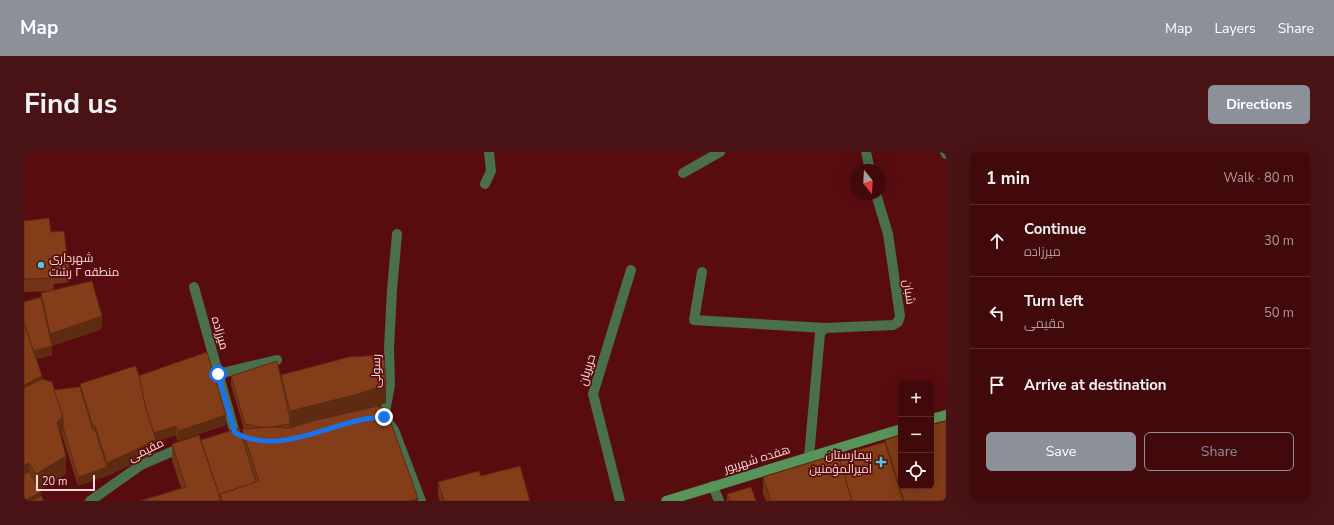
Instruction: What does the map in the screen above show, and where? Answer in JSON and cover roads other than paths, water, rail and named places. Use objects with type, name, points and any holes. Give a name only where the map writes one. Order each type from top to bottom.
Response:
[{"type":"main road","points":[[934,418],[946,414]]},
{"type":"main road","name":"هفده شهریور","points":[[666,501],[898,430]]},
{"type":"street","points":[[485,184],[492,171],[489,152]]},
{"type":"street","points":[[683,173],[720,152]]},
{"type":"street","points":[[866,152],[869,164]]},
{"type":"street","name":"شبان","points":[[702,272],[694,320],[824,328],[893,325],[898,322],[900,316],[888,234],[878,200]]},
{"type":"street","name":"رسولی","points":[[397,234],[389,349],[390,385],[380,418],[394,430],[421,501]]},
{"type":"street","name":"حریریان","points":[[620,501],[593,394],[631,270]]},
{"type":"street","name":"میرزاده","points":[[194,287],[218,374],[231,434],[246,439]]},
{"type":"street","points":[[809,458],[820,332],[824,328]]},
{"type":"street","points":[[218,374],[277,360]]},
{"type":"street","name":"مقیمی","points":[[90,501],[141,465],[192,444]]},
{"type":"street","points":[[713,486],[719,501]]},
{"type":"place","name":"شهرداری منطقه ۲ رشت","points":[[41,265]]},
{"type":"place","name":"بیمارستان امیرالمؤمنین","points":[[881,462]]}]
